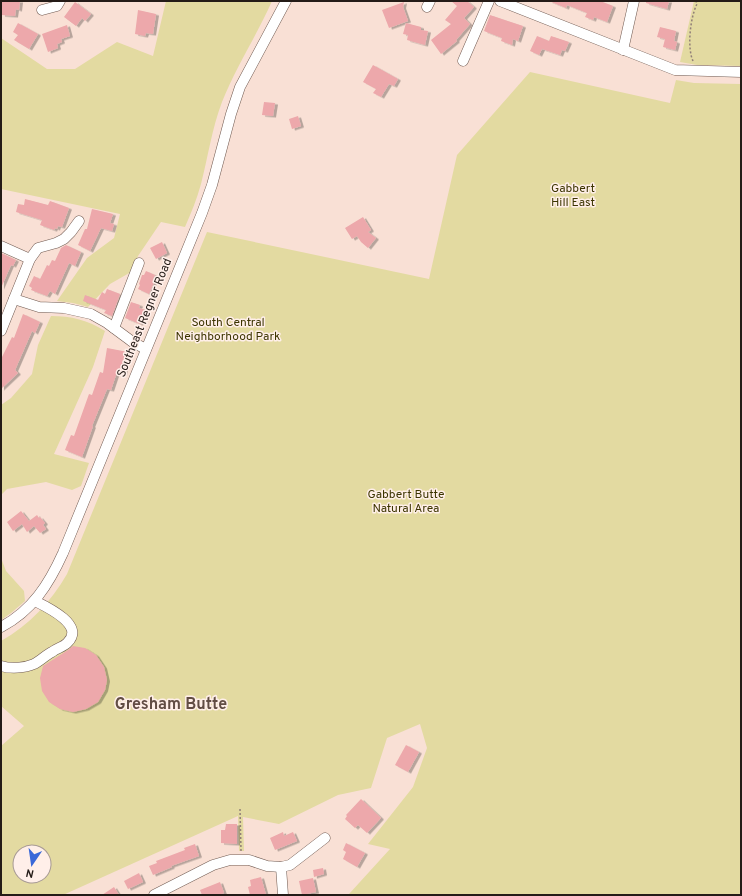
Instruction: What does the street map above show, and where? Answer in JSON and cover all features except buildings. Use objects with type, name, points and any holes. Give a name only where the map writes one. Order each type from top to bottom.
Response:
[{"type":"street","points":[[42,10],[57,6],[60,1]]},
{"type":"street","name":"Southeast Regner Road","points":[[1,627],[15,619],[35,601],[50,579],[64,553],[202,213],[216,172],[240,87],[286,1]]},
{"type":"street","points":[[463,61],[489,1]]},
{"type":"street","points":[[500,1],[675,70],[741,72]]},
{"type":"street","points":[[623,50],[634,1]]},
{"type":"street","points":[[1,331],[30,259],[38,248],[64,239],[71,232],[78,221]]},
{"type":"street","points":[[1,246],[30,259]]},
{"type":"street","points":[[114,328],[139,263]]},
{"type":"street","points":[[14,298],[39,307],[77,310],[99,318],[134,343],[146,349]]},
{"type":"street","points":[[1,666],[7,668],[35,664],[55,650],[67,644],[70,639],[72,629],[67,621],[53,610],[35,601]]},
{"type":"street","points":[[154,895],[217,864],[230,860],[249,860],[267,866],[281,867],[290,865],[325,838]]},
{"type":"street","points":[[281,867],[283,895]]},
{"type":"path","points":[[696,1],[697,4],[694,10],[691,27],[690,54],[698,71]]},
{"type":"path","points":[[240,809],[242,859]]},
{"type":"green space","points":[[166,1],[272,1],[222,102],[213,132],[204,174],[194,206],[185,227],[161,222],[138,256],[131,272],[110,284],[88,307],[57,301],[87,258],[114,238],[120,214],[1,189],[1,38],[47,69],[75,69],[117,42],[153,56]]},
{"type":"green space","points":[[694,1],[741,1],[741,66],[697,65],[680,62]]},
{"type":"green space","points":[[530,72],[670,103],[676,80],[694,83],[741,84],[741,895],[349,894],[390,849],[368,844],[413,787],[427,748],[420,724],[387,738],[371,788],[338,795],[279,824],[243,817],[244,851],[239,851],[238,816],[63,895],[1,895],[1,746],[24,726],[1,706],[1,641],[21,628],[38,612],[54,594],[67,574],[207,232],[429,279],[457,155]]},
{"type":"green space","points":[[51,316],[79,319],[105,331],[93,367],[54,454],[89,463],[81,486],[72,490],[46,482],[7,489],[1,495],[1,405],[11,398],[32,374],[38,345]]},
{"type":"green space","points":[[1,558],[6,571],[24,591],[25,601],[1,620]]},
{"type":"district","name":"Gresham Butte","points":[[171,705]]},
{"type":"park label","name":"Gabbert Hill East","points":[[573,196]]},
{"type":"park label","name":"South Central Neighborhood Park","points":[[228,330]]},
{"type":"park label","name":"Gabbert Butte Natural Area","points":[[406,502]]}]
